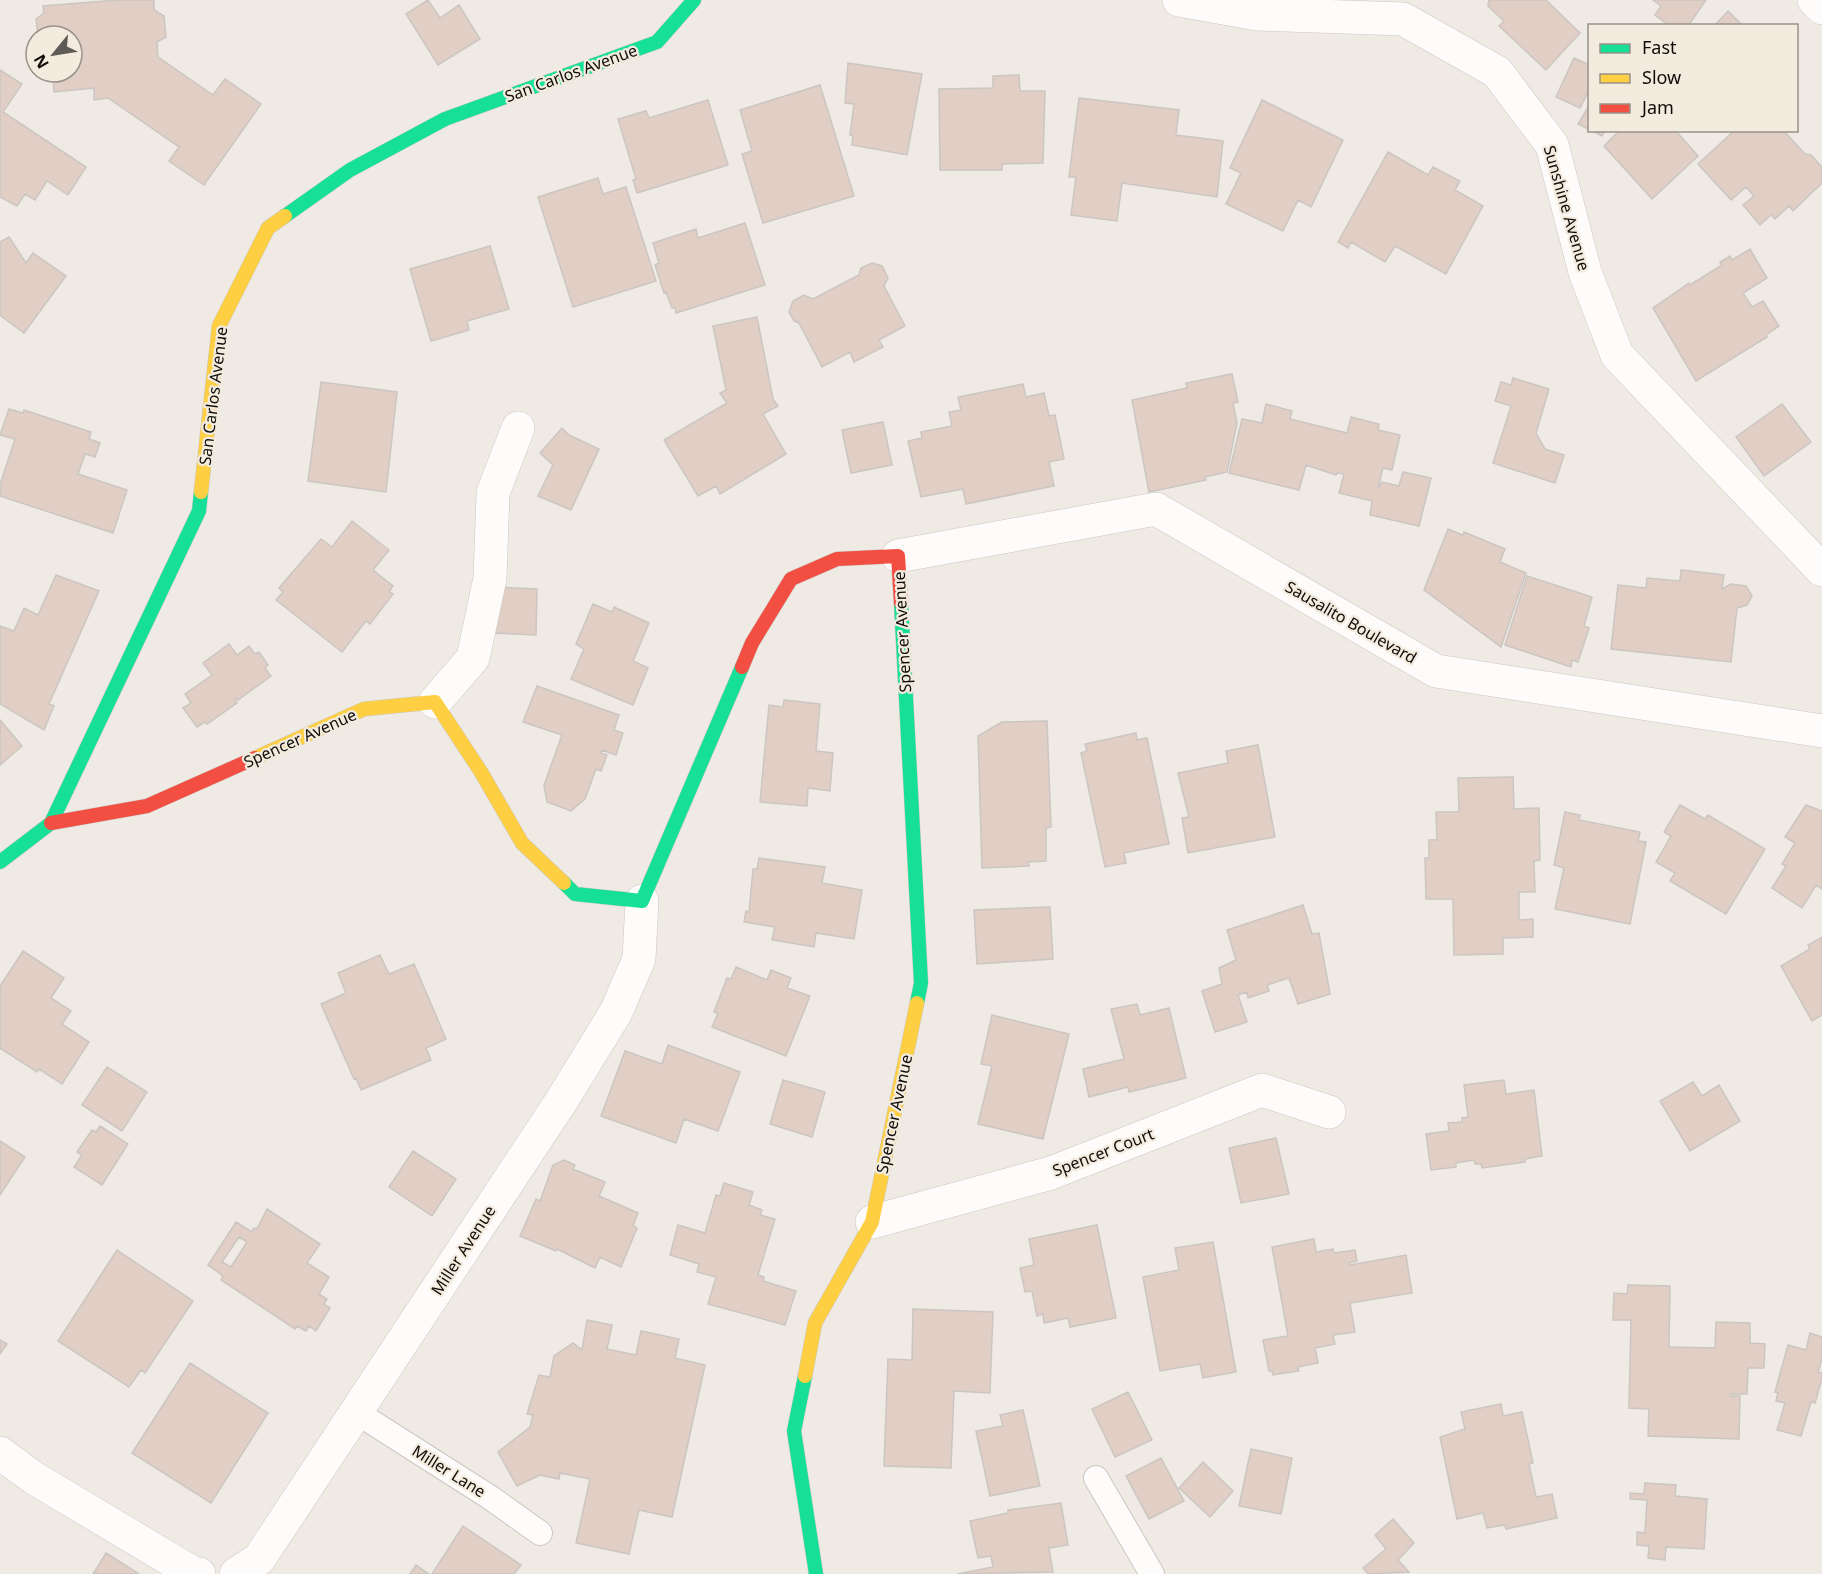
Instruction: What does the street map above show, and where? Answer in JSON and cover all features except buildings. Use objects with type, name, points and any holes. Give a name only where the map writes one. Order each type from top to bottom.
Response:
[{"type":"street","name":"San Carlos Avenue","points":[[0,862],[51,823],[199,511],[219,326],[268,228],[350,170],[445,119],[657,42],[694,0]]},
{"type":"street","name":"Sunshine Avenue","points":[[1179,0],[1257,14],[1403,20],[1497,72],[1552,145],[1585,272],[1617,355],[1822,570]]},
{"type":"street","points":[[1814,0],[1822,8]]},
{"type":"street","points":[[518,428],[494,493],[489,578],[473,658],[435,702],[481,772],[522,843],[575,894],[642,901]]},
{"type":"street","name":"Sausalito Boulevard","points":[[898,556],[1156,509],[1436,671],[1822,731]]},
{"type":"street","name":"Spencer Avenue","points":[[642,901],[752,643],[791,579],[837,559],[898,556],[921,983],[872,1222],[815,1323],[794,1431],[816,1574]]},
{"type":"street","name":"Spencer Avenue","points":[[51,823],[147,806],[363,709],[435,702]]},
{"type":"street","name":"Miller Avenue","points":[[236,1574],[260,1559],[562,1100],[616,1012],[639,959],[642,901]]},
{"type":"street","name":"Spencer Court","points":[[872,1222],[1051,1173],[1262,1090],[1329,1112]]},
{"type":"street","points":[[0,1453],[44,1484],[193,1573],[199,1574]]},
{"type":"lane","name":"Miller Lane","points":[[356,1413],[491,1498],[540,1533]]},
{"type":"lane","points":[[1096,1478],[1152,1574]]},
{"type":"traffic: fast","points":[[285,216],[350,170],[445,119],[657,42],[694,0]]},
{"type":"traffic: fast","points":[[0,862],[51,823],[199,511],[201,492]]},
{"type":"traffic: fast","points":[[901,603],[921,983],[917,1003]]},
{"type":"traffic: fast","points":[[564,883],[575,894],[642,901],[742,667]]},
{"type":"traffic: fast","points":[[805,1376],[794,1431],[816,1574]]},
{"type":"traffic: slow","points":[[201,492],[219,326],[268,228],[285,216]]},
{"type":"traffic: slow","points":[[255,758],[364,709],[435,702],[481,772],[522,843],[564,883]]},
{"type":"traffic: slow","points":[[805,1376],[815,1323],[872,1222],[917,1003]]},
{"type":"traffic: jam","points":[[742,667],[752,643],[791,579],[837,559],[898,556],[901,603]]},
{"type":"traffic: jam","points":[[51,823],[147,806],[255,758]]}]
